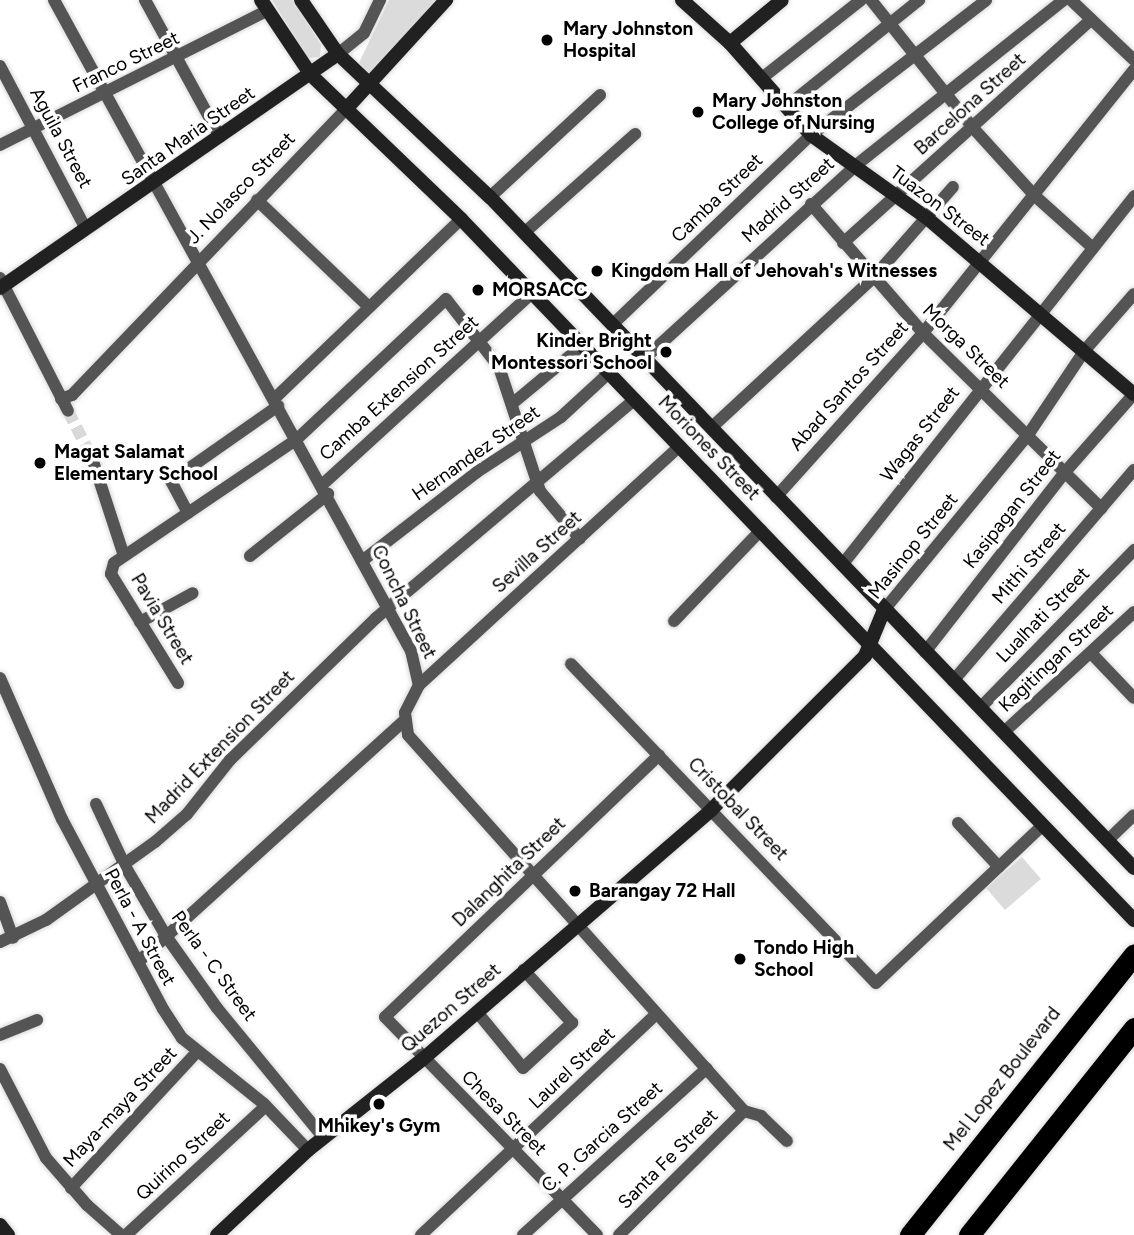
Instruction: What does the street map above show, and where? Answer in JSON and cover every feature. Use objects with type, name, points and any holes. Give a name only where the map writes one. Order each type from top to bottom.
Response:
[{"type":"highway","name":"Mel Lopez Boulevard","points":[[910,1235],[1134,954]]},
{"type":"highway","points":[[969,1235],[1134,1028]]},
{"type":"main road","name":"Moriones Street","points":[[301,0],[338,54],[490,197],[1134,868]]},
{"type":"main road","name":"J. Nolasco Street","points":[[347,108],[446,0]]},
{"type":"main road","points":[[689,2],[730,43],[782,0]]},
{"type":"main road","name":"Moriones Street","points":[[264,5],[311,75],[461,219],[1134,920]]},
{"type":"main road","name":"Tuazon Street","points":[[730,43],[811,135],[927,218],[980,260],[1134,394]]},
{"type":"main road","name":"Santa Maria Street","points":[[1,284],[155,182],[338,54]]},
{"type":"main road","name":"Masinop Street","points":[[711,810],[864,656],[884,610]]},
{"type":"main road","name":"Quezon Street","points":[[217,1235],[323,1136],[423,1059],[711,810]]},
{"type":"main road","points":[[0,1225],[8,1235]]},
{"type":"street","name":"Concha Street","points":[[54,0],[196,261],[325,489],[413,658],[419,685],[403,722]]},
{"type":"street","points":[[145,0],[220,137]]},
{"type":"street","name":"Santa Maria Street","points":[[338,54],[364,33],[380,0]]},
{"type":"street","points":[[762,78],[861,0]]},
{"type":"street","points":[[871,0],[974,129],[1035,196],[1093,248]]},
{"type":"street","points":[[786,107],[919,0]]},
{"type":"street","name":"Camba Street","points":[[612,325],[811,135],[986,0]]},
{"type":"street","name":"Madrid Street","points":[[644,359],[855,166],[948,96],[1064,0]]},
{"type":"street","points":[[1071,0],[1134,60]]},
{"type":"street","name":"Franco Street","points":[[0,145],[178,58],[264,5]]},
{"type":"street","name":"Barcelona Street","points":[[843,243],[974,129],[1091,20]]},
{"type":"street","name":"Aguila Street","points":[[0,66],[86,229]]},
{"type":"street","name":"Abad Santos Street","points":[[776,497],[923,333],[1134,70]]},
{"type":"street","points":[[490,197],[600,95]]},
{"type":"street","name":"J. Nolasco Street","points":[[61,399],[72,396],[196,261],[347,108]]},
{"type":"street","points":[[524,233],[635,134]]},
{"type":"street","points":[[711,428],[873,278],[953,187]]},
{"type":"street","name":"Wagas Street","points":[[842,565],[1134,196]]},
{"type":"street","points":[[257,200],[368,306]]},
{"type":"street","name":"Morga Street","points":[[811,204],[923,333],[1101,508]]},
{"type":"street","points":[[188,513],[171,481],[276,402],[368,306],[461,219]]},
{"type":"street","points":[[1,284],[68,411]]},
{"type":"street","name":"Camba Extension Street","points":[[250,556],[325,489],[532,293]]},
{"type":"street","name":"Masinop Street","points":[[884,610],[1028,435],[1085,351],[1134,294]]},
{"type":"street","points":[[123,553],[188,513],[297,439],[446,299],[481,340],[513,403],[540,491],[580,539]]},
{"type":"street","points":[[513,403],[583,345]]},
{"type":"street","name":"Hernandez Street","points":[[362,561],[477,472],[525,444],[610,372]]},
{"type":"street","name":"Kasipagan Street","points":[[925,652],[1066,471],[1134,394]]},
{"type":"street","points":[[387,609],[635,399]]},
{"type":"street","name":"Sevilla Street","points":[[419,685],[680,446]]},
{"type":"street","name":"Pavia Street","points":[[92,458],[123,553],[111,574],[178,683]]},
{"type":"street","name":"Mithi Street","points":[[953,681],[1134,470]]},
{"type":"street","points":[[674,621],[761,530]]},
{"type":"street","name":"Lualhati Street","points":[[980,708],[1134,550]]},
{"type":"street","points":[[140,622],[193,593]]},
{"type":"street","name":"Madrid Extension Street","points":[[0,943],[13,938],[125,866],[187,814],[230,760],[387,609]]},
{"type":"street","name":"Kagitingan Street","points":[[1004,733],[1133,614]]},
{"type":"street","points":[[1091,653],[1134,698]]},
{"type":"street","name":"Cristobal Street","points":[[572,664],[876,983],[999,867]]},
{"type":"street","name":"Perla - A Street","points":[[0,678],[95,885],[182,1038],[266,1106],[308,1150]]},
{"type":"street","points":[[138,962],[403,722],[429,763],[744,1111],[761,1116],[787,1141]]},
{"type":"street","name":"Dalanghita Street","points":[[385,1017],[659,755]]},
{"type":"street","name":"Perla - C Street","points":[[96,804],[125,866],[166,936],[218,1008],[323,1136]]},
{"type":"street","points":[[1107,841],[1134,815]]},
{"type":"street","points":[[958,823],[999,867],[1043,825]]},
{"type":"street","points":[[0,902],[13,938]]},
{"type":"street","points":[[477,1012],[523,1068],[572,1023],[524,970]]},
{"type":"street","name":"Laurel Street","points":[[421,1235],[656,1014]]},
{"type":"street","name":"Chesa Street","points":[[385,1017],[597,1235]]},
{"type":"street","points":[[0,1035],[37,1020]]},
{"type":"street","name":"Maya-maya Street","points":[[71,1188],[197,1052]]},
{"type":"street","name":"C. P. Garcia Street","points":[[523,1235],[707,1068]]},
{"type":"street","points":[[0,1069],[32,1135],[71,1188],[121,1235]]},
{"type":"street","name":"Quirino Street","points":[[126,1235],[266,1106]]},
{"type":"street","name":"Santa Fe Street","points":[[619,1235],[744,1111]]},
{"type":"shaded area","points":[[272,0],[293,0],[321,45],[320,57],[308,58]]},
{"type":"shaded area","points":[[389,0],[435,0],[411,33],[370,74],[359,63]]},
{"type":"shaded area","points":[[1022,857],[1041,879],[1005,910],[986,888]]},
{"type":"tunnel","points":[[68,411],[92,458]]},
{"type":"place","name":"Mary Johnston Hospital","points":[[547,40]]},
{"type":"place","name":"Mary Johnston College of Nursing","points":[[698,112]]},
{"type":"place","name":"Kingdom Hall of Jehovah's Witnesses","points":[[597,271]]},
{"type":"place","name":"MORSACC","points":[[478,290]]},
{"type":"place","name":"Kinder Bright Montessori School","points":[[666,352]]},
{"type":"place","name":"Magat Salamat Elementary School","points":[[40,463]]},
{"type":"place","name":"Barangay 72 Hall","points":[[575,891]]},
{"type":"place","name":"Tondo High School","points":[[740,959]]},
{"type":"place","name":"Mhikey's Gym","points":[[379,1104]]}]
